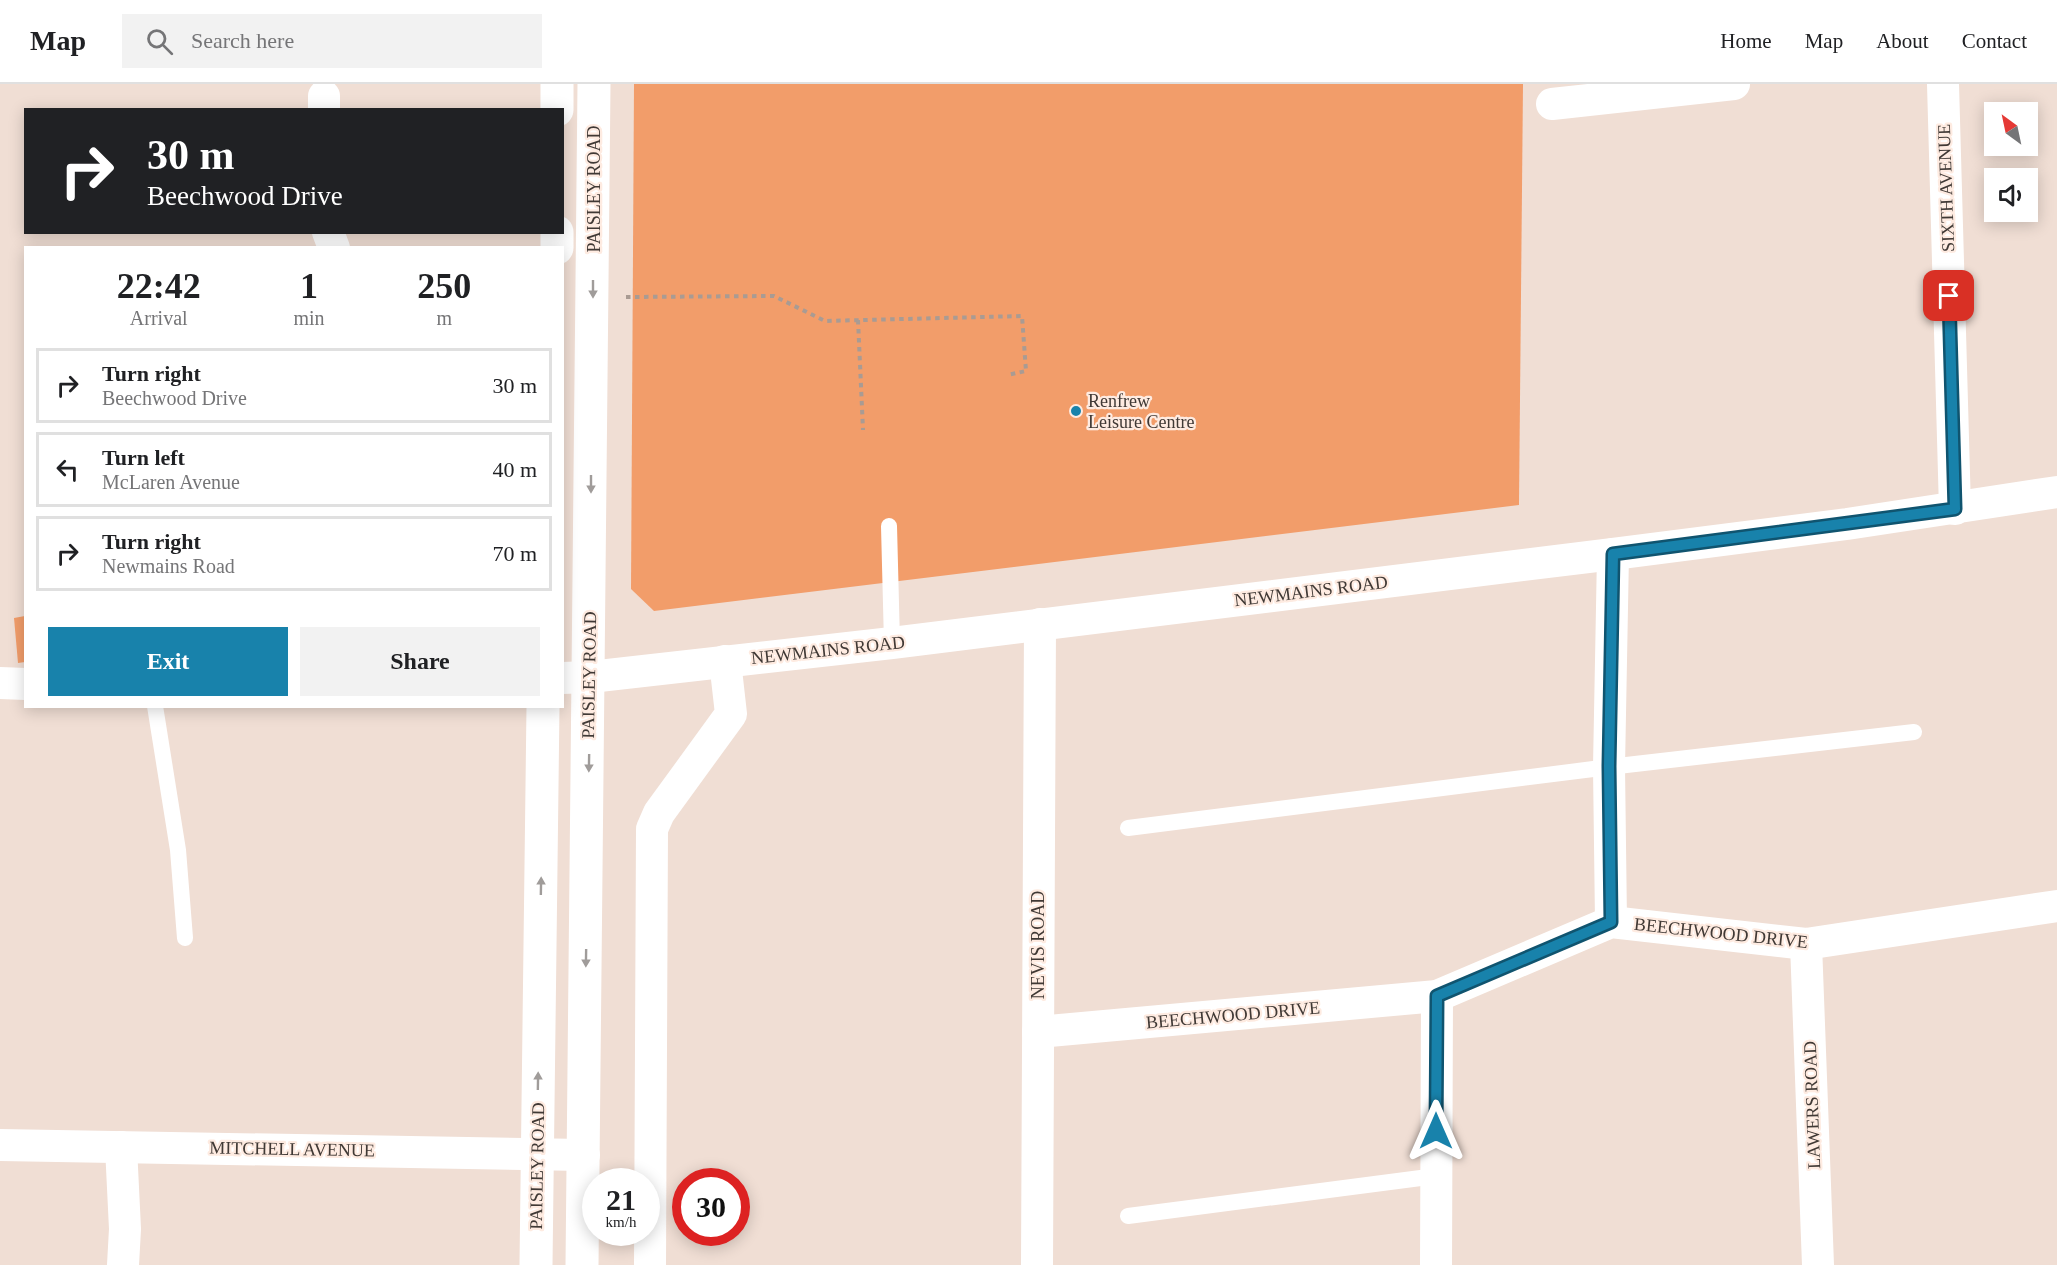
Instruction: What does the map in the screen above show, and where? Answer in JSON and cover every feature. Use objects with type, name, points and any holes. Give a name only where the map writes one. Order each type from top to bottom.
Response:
[{"type":"main road","points":[[557,84],[557,108]]},
{"type":"main road","name":"PAISLEY ROAD","points":[[582,1265],[584,1155],[576,677],[593,298],[594,84]]},
{"type":"main road","name":"PAISLEY ROAD","points":[[536,1265],[543,708]]},
{"type":"street","points":[[1552,104],[1734,84]]},
{"type":"street","name":"SIXTH AVENUE","points":[[1943,84],[1955,509]]},
{"type":"street","name":"NEWMAINS ROAD","points":[[576,677],[892,643],[1613,554],[1955,509],[2057,492]]},
{"type":"street","points":[[1611,922],[1609,766],[1613,554]]},
{"type":"street","name":"NEVIS ROAD","points":[[1037,1265],[1040,624]]},
{"type":"street","points":[[650,1265],[652,829],[659,813],[731,714],[725,661]]},
{"type":"street","points":[[0,683],[24,684]]},
{"type":"street","name":"BEECHWOOD DRIVE","points":[[1038,1032],[1437,996],[1611,922],[1806,944],[2057,906]]},
{"type":"street","name":"LAWERS ROAD","points":[[1806,944],[1818,1265]]},
{"type":"street","points":[[1436,1265],[1437,996]]},
{"type":"street","name":"MITCHELL AVENUE","points":[[0,1145],[584,1155]]},
{"type":"street","points":[[121,1147],[123,1265]]},
{"type":"lane","points":[[889,526],[892,643]]},
{"type":"lane","points":[[155,708],[178,850],[185,938]]},
{"type":"lane","points":[[1128,828],[1609,766],[1914,732]]},
{"type":"lane","points":[[1128,1216],[1436,1176]]},
{"type":"path","points":[[593,298],[774,296],[825,321],[1022,316],[1026,371],[1007,375]]},
{"type":"path","points":[[858,320],[863,430]]},
{"type":"shaded area","name":"Renfrew Leisure Centre","points":[[634,84],[1523,84],[1519,505],[654,611],[631,589]]},
{"type":"shaded area","points":[[24,616],[24,662],[18,663],[14,618]]},
{"type":"place","name":"Renfrew Leisure Centre","points":[[1076,411]]},
{"type":"route","points":[[1436,1131],[1437,996],[1611,922],[1609,766],[1613,554],[1955,509],[1949,296]]}]
